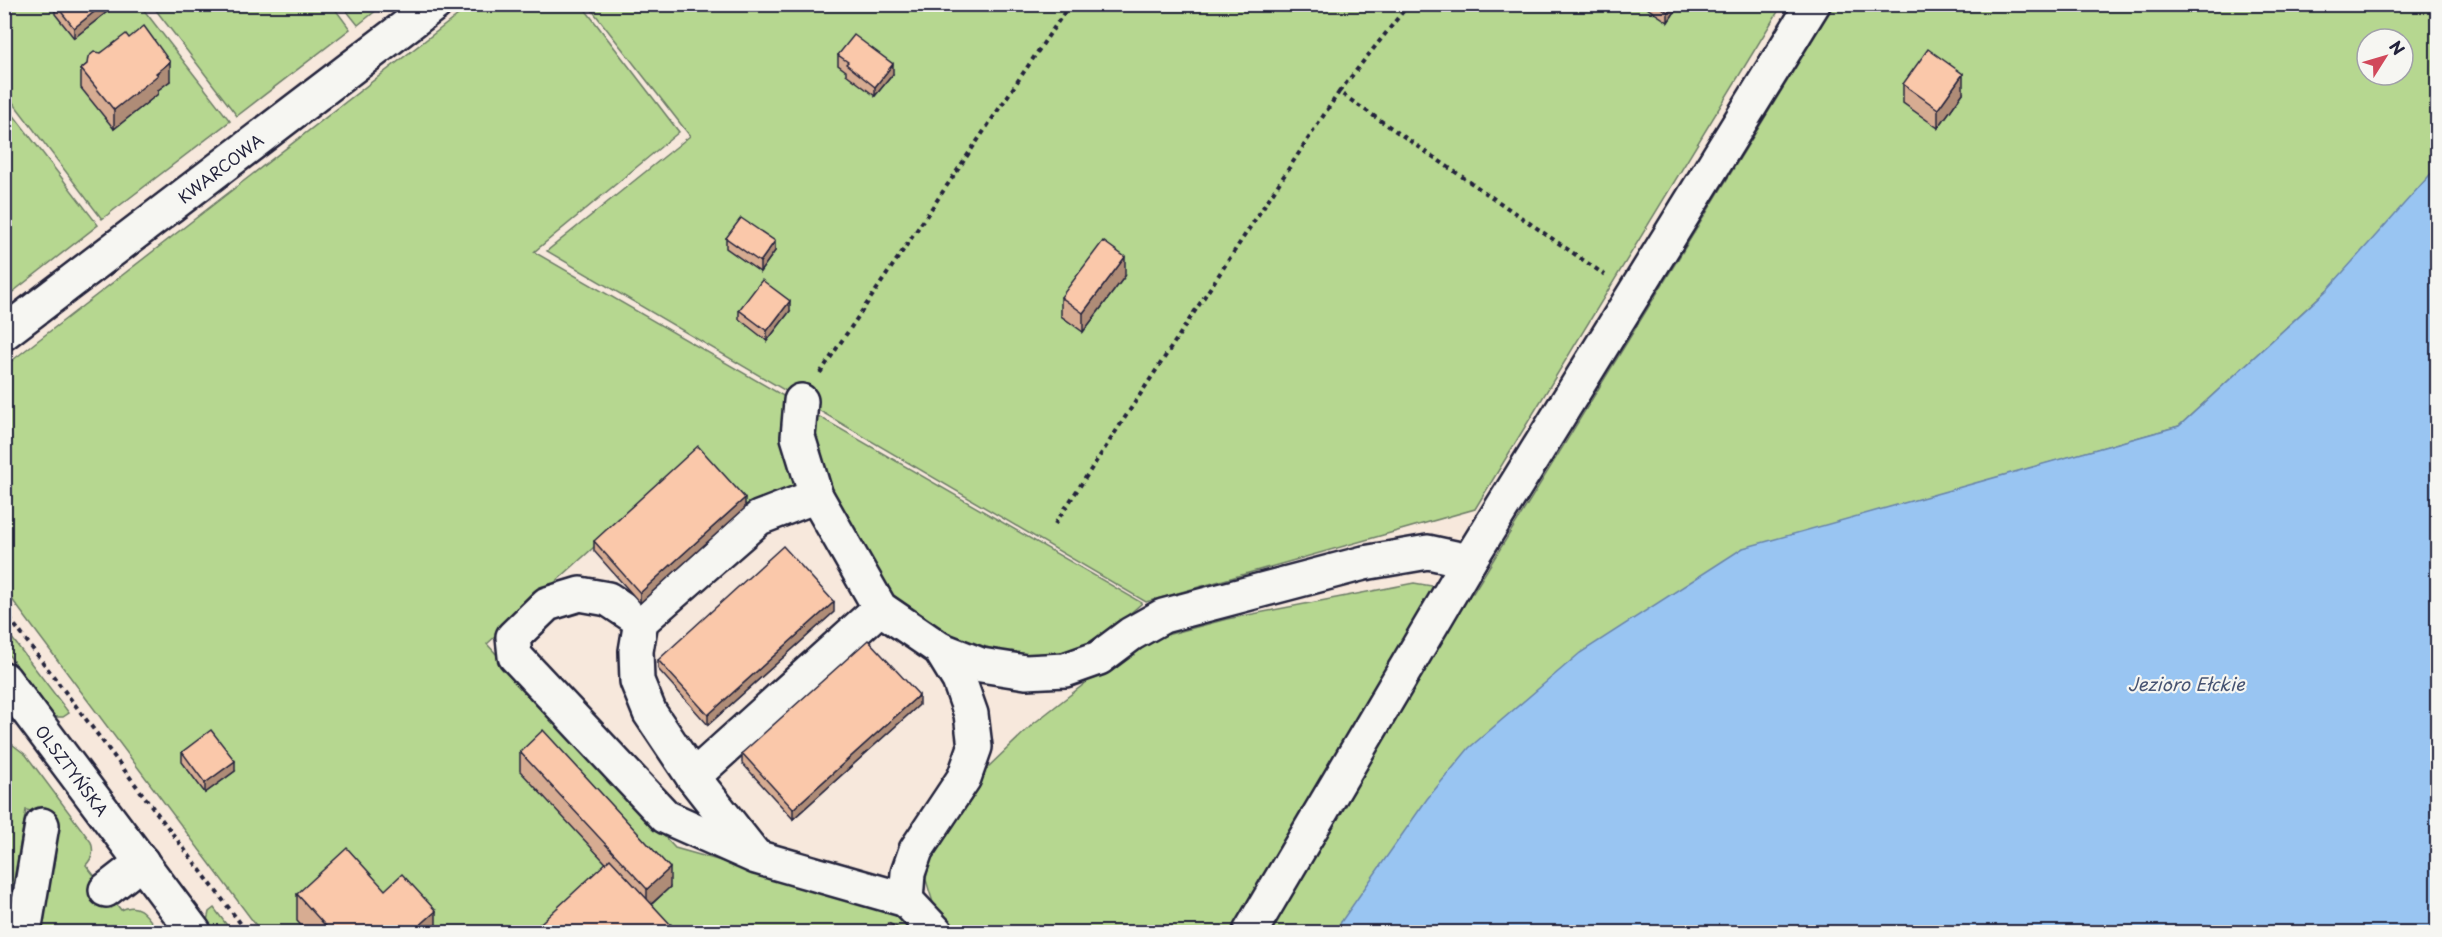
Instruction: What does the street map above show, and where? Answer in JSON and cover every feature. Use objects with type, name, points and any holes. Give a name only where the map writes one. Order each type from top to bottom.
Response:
[{"type":"street","name":"KWARCOWA","points":[[4,333],[435,4]]},
{"type":"street","points":[[1250,933],[1469,561],[1813,4]]},
{"type":"street","points":[[801,401],[798,437],[816,496],[880,608],[940,649],[981,665],[1026,672],[1065,670],[1099,658],[1131,634],[1163,616],[1364,563],[1428,552],[1469,561]]},
{"type":"street","points":[[756,856],[693,777],[650,714],[637,681],[636,651],[641,621],[759,518],[816,496]]},
{"type":"street","points":[[641,621],[608,599],[580,594],[547,604],[526,622],[513,636],[515,656],[666,817],[756,856],[906,900],[936,933]]},
{"type":"street","points":[[693,777],[880,608]]},
{"type":"street","points":[[906,900],[909,873],[916,850],[964,778],[975,747],[971,714],[959,680],[940,649]]},
{"type":"street","name":"OLSZTYŃSKA","points":[[4,678],[194,933]]},
{"type":"street","points":[[24,933],[42,825]]},
{"type":"street","points":[[106,890],[142,862]]},
{"type":"path","points":[[801,401],[1070,4]]},
{"type":"path","points":[[1055,524],[1339,92],[1409,4]]},
{"type":"path","points":[[1339,92],[1632,295]]},
{"type":"path","points":[[4,610],[247,933]]},
{"type":"green space","points":[[581,4],[679,132],[534,252],[1142,603],[1119,623],[1066,657],[1007,653],[949,636],[888,591],[852,531],[829,481],[749,508],[699,452],[487,644],[675,848],[817,888],[895,914],[914,932],[261,932],[5,590],[5,366],[471,5]]},
{"type":"green space","points":[[5,5],[140,5],[230,121],[102,219],[5,92]]},
{"type":"green space","points":[[152,5],[332,5],[350,29],[237,116]]},
{"type":"green space","points":[[342,5],[383,5],[358,25]]},
{"type":"green space","points":[[588,5],[1782,5],[1475,509],[1146,602],[547,251],[690,136]]},
{"type":"green space","points":[[1834,5],[2437,5],[2437,241],[2327,290],[2179,426],[1743,549],[1379,932],[960,932],[934,906],[926,880],[929,855],[986,769],[1033,724],[1124,653],[1155,638],[1227,619],[1414,583],[1473,593]]},
{"type":"green space","points":[[5,104],[98,225],[5,298]]},
{"type":"green space","points":[[5,629],[69,713],[63,717],[55,717],[5,650]]},
{"type":"green space","points":[[4,738],[26,755],[91,842],[92,854],[86,865],[121,910],[128,907],[138,909],[147,916],[159,932],[40,932],[58,817],[26,810],[5,932]]},
{"type":"green space","points":[[214,908],[232,932],[216,932],[207,921],[209,912]]},
{"type":"water","name":"Jezioro Ełckie","points":[[2437,167],[2437,932],[1334,932],[1427,799],[1469,748],[1580,653],[1743,548],[2179,426],[2327,290]]},
{"type":"building","points":[[55,4],[104,4],[74,28]]},
{"type":"building","points":[[1656,4],[1673,4],[1668,12]]},
{"type":"building","points":[[144,26],[170,62],[156,73],[158,75],[114,110],[81,69],[94,52],[101,53],[126,34],[129,38]]},
{"type":"building","points":[[854,35],[893,64],[875,87],[838,55]]},
{"type":"building","points":[[1928,49],[1963,74],[1938,109],[1903,84]]},
{"type":"building","points":[[741,218],[775,241],[760,262],[726,238]]},
{"type":"building","points":[[1103,241],[1125,257],[1083,313],[1061,297]]},
{"type":"building","points":[[762,280],[790,301],[767,331],[739,310]]},
{"type":"building","points":[[698,446],[745,498],[640,593],[594,541]]},
{"type":"building","points":[[783,546],[834,602],[708,715],[658,660]]},
{"type":"building","points":[[868,640],[919,695],[793,809],[742,753]]},
{"type":"building","points":[[211,730],[235,761],[205,783],[182,752]]},
{"type":"building","points":[[543,730],[670,868],[647,889],[520,752]]},
{"type":"building","points":[[347,848],[385,890],[402,874],[436,911],[418,927],[424,933],[332,933],[297,894]]},
{"type":"building","points":[[610,859],[671,925],[662,933],[530,933]]},
{"type":"building","points":[[888,923],[909,933],[883,933]]}]
